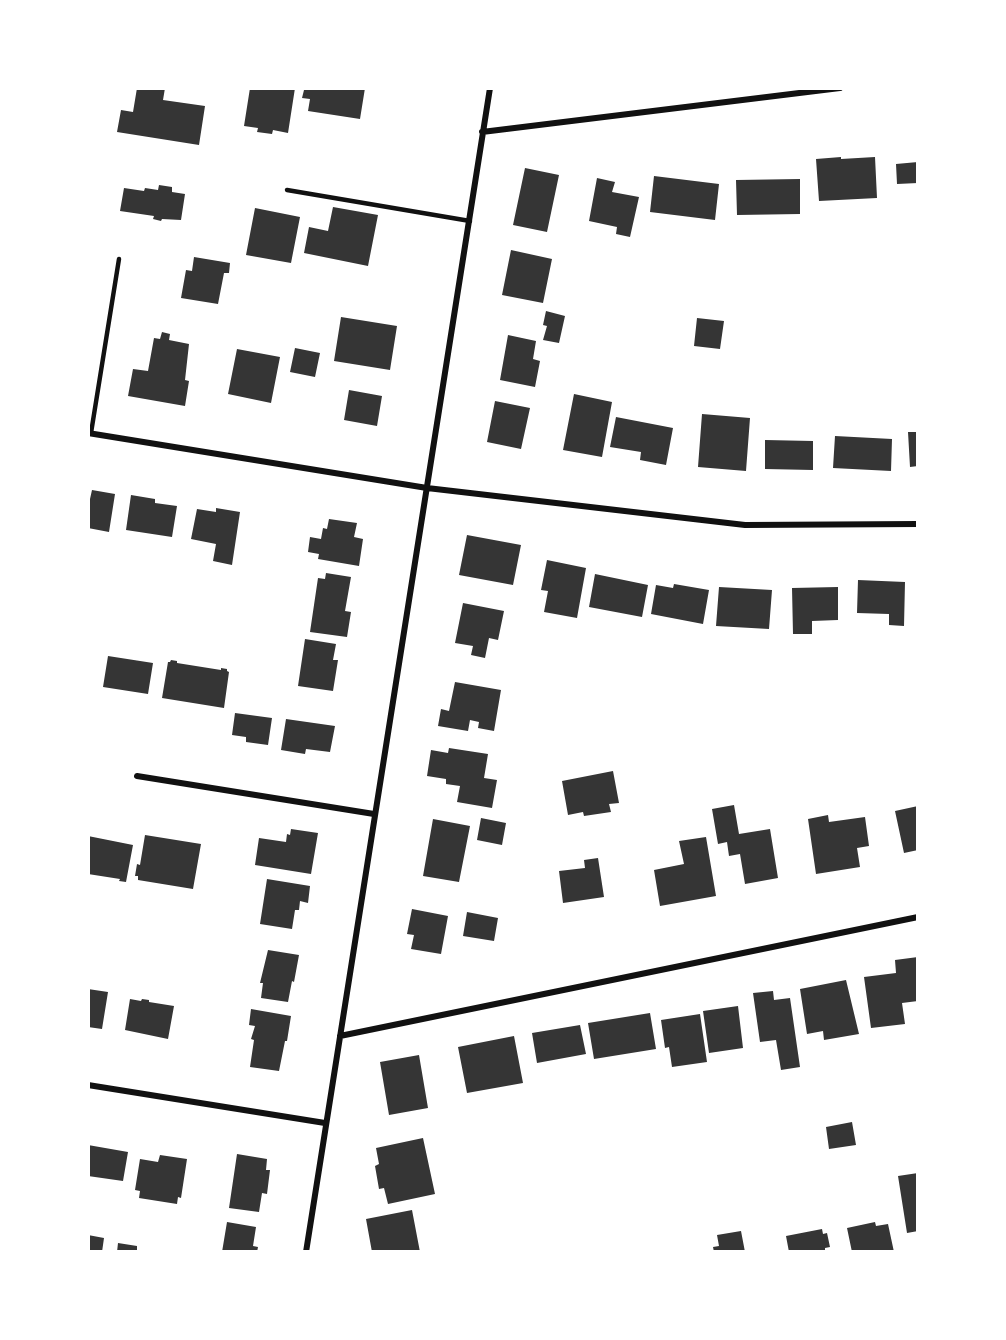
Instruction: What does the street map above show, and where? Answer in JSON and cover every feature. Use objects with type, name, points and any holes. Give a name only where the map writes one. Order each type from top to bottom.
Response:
[{"type":"street","points":[[306,1251],[490,88]]},
{"type":"street","points":[[482,132],[840,88]]},
{"type":"street","points":[[90,433],[427,488],[744,525],[918,524]]},
{"type":"street","points":[[137,776],[374,814]]},
{"type":"street","points":[[340,1036],[918,917]]},
{"type":"street","points":[[88,1085],[325,1123]]},
{"type":"lane","points":[[287,190],[470,221]]},
{"type":"lane","points":[[90,433],[119,258]]},
{"type":"building","points":[[137,88],[165,88],[163,100],[205,106],[199,145],[117,132],[121,110],[133,112]]},
{"type":"building","points":[[250,88],[295,88],[288,133],[273,130],[272,134],[257,132],[258,128],[244,126]]},
{"type":"building","points":[[307,88],[365,88],[360,119],[308,111],[310,99],[302,98]]},
{"type":"building","points":[[841,157],[841,159],[875,157],[877,198],[819,201],[816,159]]},
{"type":"building","points":[[918,162],[918,183],[897,184],[896,164]]},
{"type":"building","points":[[525,168],[559,175],[547,232],[513,225]]},
{"type":"building","points":[[654,176],[719,184],[715,220],[650,212]]},
{"type":"building","points":[[597,178],[615,182],[612,192],[639,197],[630,237],[616,234],[617,227],[589,221]]},
{"type":"building","points":[[800,179],[800,214],[737,215],[736,180]]},
{"type":"building","points":[[159,185],[172,187],[172,192],[185,194],[181,220],[162,219],[161,221],[153,219],[154,216],[120,211],[124,188],[144,191],[145,188],[158,190]]},
{"type":"building","points":[[333,207],[378,215],[368,266],[304,253],[309,227],[328,231]]},
{"type":"building","points":[[255,208],[300,217],[291,263],[246,255]]},
{"type":"building","points":[[511,250],[552,259],[543,303],[502,295]]},
{"type":"building","points":[[194,257],[230,263],[229,273],[224,273],[218,304],[181,298],[186,270],[192,271]]},
{"type":"building","points":[[546,311],[565,316],[559,343],[543,340],[547,326],[543,325]]},
{"type":"building","points":[[341,317],[397,326],[390,370],[334,361]]},
{"type":"building","points":[[697,318],[724,321],[720,349],[694,346]]},
{"type":"building","points":[[162,332],[170,334],[169,340],[189,344],[185,380],[189,381],[185,406],[128,396],[133,369],[148,371],[154,338],[160,339]]},
{"type":"building","points":[[508,335],[536,341],[533,359],[540,361],[535,387],[500,380]]},
{"type":"building","points":[[295,348],[320,353],[315,377],[290,372]]},
{"type":"building","points":[[237,349],[280,357],[271,403],[228,394]]},
{"type":"building","points":[[349,390],[382,396],[377,426],[344,420]]},
{"type":"building","points":[[574,394],[612,402],[602,457],[563,450]]},
{"type":"building","points":[[495,401],[530,408],[521,449],[487,442]]},
{"type":"building","points":[[702,414],[750,418],[746,471],[698,467]]},
{"type":"building","points":[[616,417],[673,428],[666,465],[640,460],[641,452],[610,447]]},
{"type":"building","points":[[908,432],[918,432],[918,466],[910,467]]},
{"type":"building","points":[[835,436],[892,439],[891,471],[833,468]]},
{"type":"building","points":[[765,440],[813,441],[813,470],[765,469]]},
{"type":"building","points":[[92,490],[115,494],[109,532],[88,528],[88,498],[90,499]]},
{"type":"building","points":[[131,495],[155,499],[155,503],[177,506],[172,537],[126,530]]},
{"type":"building","points":[[216,508],[240,512],[232,565],[213,561],[216,544],[191,539],[197,509],[216,512]]},
{"type":"building","points":[[329,519],[357,523],[354,537],[363,539],[359,566],[318,559],[319,554],[308,552],[310,537],[321,539],[323,528],[327,529]]},
{"type":"building","points":[[467,535],[521,545],[513,585],[459,575]]},
{"type":"building","points":[[547,560],[586,568],[577,618],[544,612],[548,591],[541,590]]},
{"type":"building","points":[[326,573],[351,577],[345,611],[351,612],[347,637],[310,632],[318,578],[325,579]]},
{"type":"building","points":[[595,574],[648,585],[642,617],[589,607]]},
{"type":"building","points":[[858,580],[905,582],[904,626],[889,625],[889,614],[857,613]]},
{"type":"building","points":[[674,584],[709,590],[703,624],[651,614],[656,585],[673,588]]},
{"type":"building","points":[[719,587],[772,590],[769,629],[716,626]]},
{"type":"building","points":[[838,587],[838,620],[812,621],[812,634],[793,634],[792,588]]},
{"type":"building","points":[[463,603],[504,611],[498,640],[489,638],[485,658],[471,655],[473,646],[455,643]]},
{"type":"building","points":[[305,639],[336,644],[333,660],[338,660],[333,691],[298,686]]},
{"type":"building","points":[[108,656],[153,663],[148,694],[103,687]]},
{"type":"building","points":[[171,660],[177,663],[227,669],[229,672],[224,708],[162,698],[168,662]]},
{"type":"building","points":[[455,682],[501,690],[494,731],[478,728],[479,722],[470,720],[468,731],[438,726],[441,709],[449,711]]},
{"type":"building","points":[[235,713],[272,718],[268,745],[246,742],[246,737],[232,735]]},
{"type":"building","points":[[286,719],[335,726],[330,752],[306,749],[305,754],[281,750]]},
{"type":"building","points":[[449,748],[488,754],[484,778],[497,780],[492,808],[457,802],[460,786],[446,784],[446,779],[427,776],[431,750],[448,753]]},
{"type":"building","points":[[613,771],[619,803],[609,804],[611,812],[584,816],[583,812],[568,815],[562,781]]},
{"type":"building","points":[[734,805],[739,834],[770,829],[778,878],[745,884],[740,854],[729,856],[727,842],[718,844],[712,809]]},
{"type":"building","points":[[918,806],[918,850],[904,853],[895,811]]},
{"type":"building","points":[[828,815],[829,822],[865,817],[869,846],[857,848],[860,867],[816,874],[808,819]]},
{"type":"building","points":[[481,818],[506,823],[502,845],[477,840]]},
{"type":"building","points":[[433,819],[470,826],[459,882],[423,876]]},
{"type":"building","points":[[291,829],[318,833],[311,874],[255,865],[259,838],[286,842],[287,834],[290,835]]},
{"type":"building","points":[[145,835],[201,844],[193,889],[138,880],[138,876],[135,876],[137,864],[140,865]]},
{"type":"building","points":[[88,836],[133,845],[126,882],[88,874]]},
{"type":"building","points":[[706,837],[716,896],[660,906],[654,870],[684,864],[679,841]]},
{"type":"building","points":[[598,858],[604,897],[563,903],[559,871],[585,868],[584,860]]},
{"type":"building","points":[[267,879],[310,886],[308,903],[300,901],[299,910],[295,910],[292,929],[260,924]]},
{"type":"building","points":[[412,909],[448,916],[441,954],[411,949],[414,935],[407,934]]},
{"type":"building","points":[[467,912],[498,918],[494,941],[463,936]]},
{"type":"building","points":[[268,950],[299,955],[288,1002],[261,998],[263,983],[260,983]]},
{"type":"building","points":[[918,957],[918,1001],[902,1003],[905,1024],[871,1028],[864,977],[896,973],[895,960]]},
{"type":"building","points":[[846,980],[859,1034],[824,1040],[823,1031],[807,1034],[800,989]]},
{"type":"building","points":[[88,989],[108,992],[102,1029],[88,1027]]},
{"type":"building","points":[[773,991],[774,1000],[790,998],[800,1067],[781,1070],[776,1040],[760,1042],[753,993]]},
{"type":"building","points":[[130,999],[149,1000],[149,1002],[174,1006],[168,1039],[125,1030]]},
{"type":"building","points":[[738,1006],[743,1048],[709,1053],[703,1011]]},
{"type":"building","points":[[251,1009],[291,1016],[279,1071],[250,1067],[254,1040],[251,1039],[255,1026],[249,1025]]},
{"type":"building","points":[[650,1013],[656,1049],[594,1059],[588,1023]]},
{"type":"building","points":[[700,1014],[707,1062],[672,1067],[669,1047],[665,1048],[661,1020]]},
{"type":"building","points":[[580,1025],[586,1054],[537,1063],[532,1033]]},
{"type":"building","points":[[514,1036],[523,1083],[467,1093],[458,1047]]},
{"type":"building","points":[[419,1055],[428,1108],[389,1115],[380,1062]]},
{"type":"building","points":[[852,1122],[856,1145],[829,1149],[826,1127]]},
{"type":"building","points":[[423,1138],[435,1194],[388,1204],[384,1188],[379,1189],[375,1166],[379,1164],[376,1148]]},
{"type":"building","points":[[88,1145],[128,1152],[123,1181],[88,1176]]},
{"type":"building","points":[[237,1154],[267,1159],[266,1170],[270,1170],[267,1194],[262,1193],[259,1212],[229,1208]]},
{"type":"building","points":[[160,1155],[187,1159],[181,1198],[178,1197],[177,1204],[139,1198],[140,1191],[135,1190],[140,1159],[158,1162]]},
{"type":"building","points":[[918,1173],[918,1231],[907,1233],[898,1176]]},
{"type":"building","points":[[412,1210],[420,1252],[372,1252],[366,1219]]},
{"type":"building","points":[[227,1222],[256,1227],[253,1246],[258,1247],[257,1252],[222,1252]]},
{"type":"building","points":[[875,1222],[876,1226],[888,1224],[894,1252],[852,1252],[847,1228]]},
{"type":"building","points":[[822,1229],[823,1234],[827,1233],[830,1247],[825,1248],[825,1252],[789,1252],[786,1236]]},
{"type":"building","points":[[741,1231],[745,1252],[714,1252],[713,1247],[719,1246],[717,1235]]},
{"type":"building","points":[[88,1235],[104,1238],[102,1252],[88,1252]]},
{"type":"building","points":[[118,1243],[137,1246],[137,1252],[117,1252]]}]
